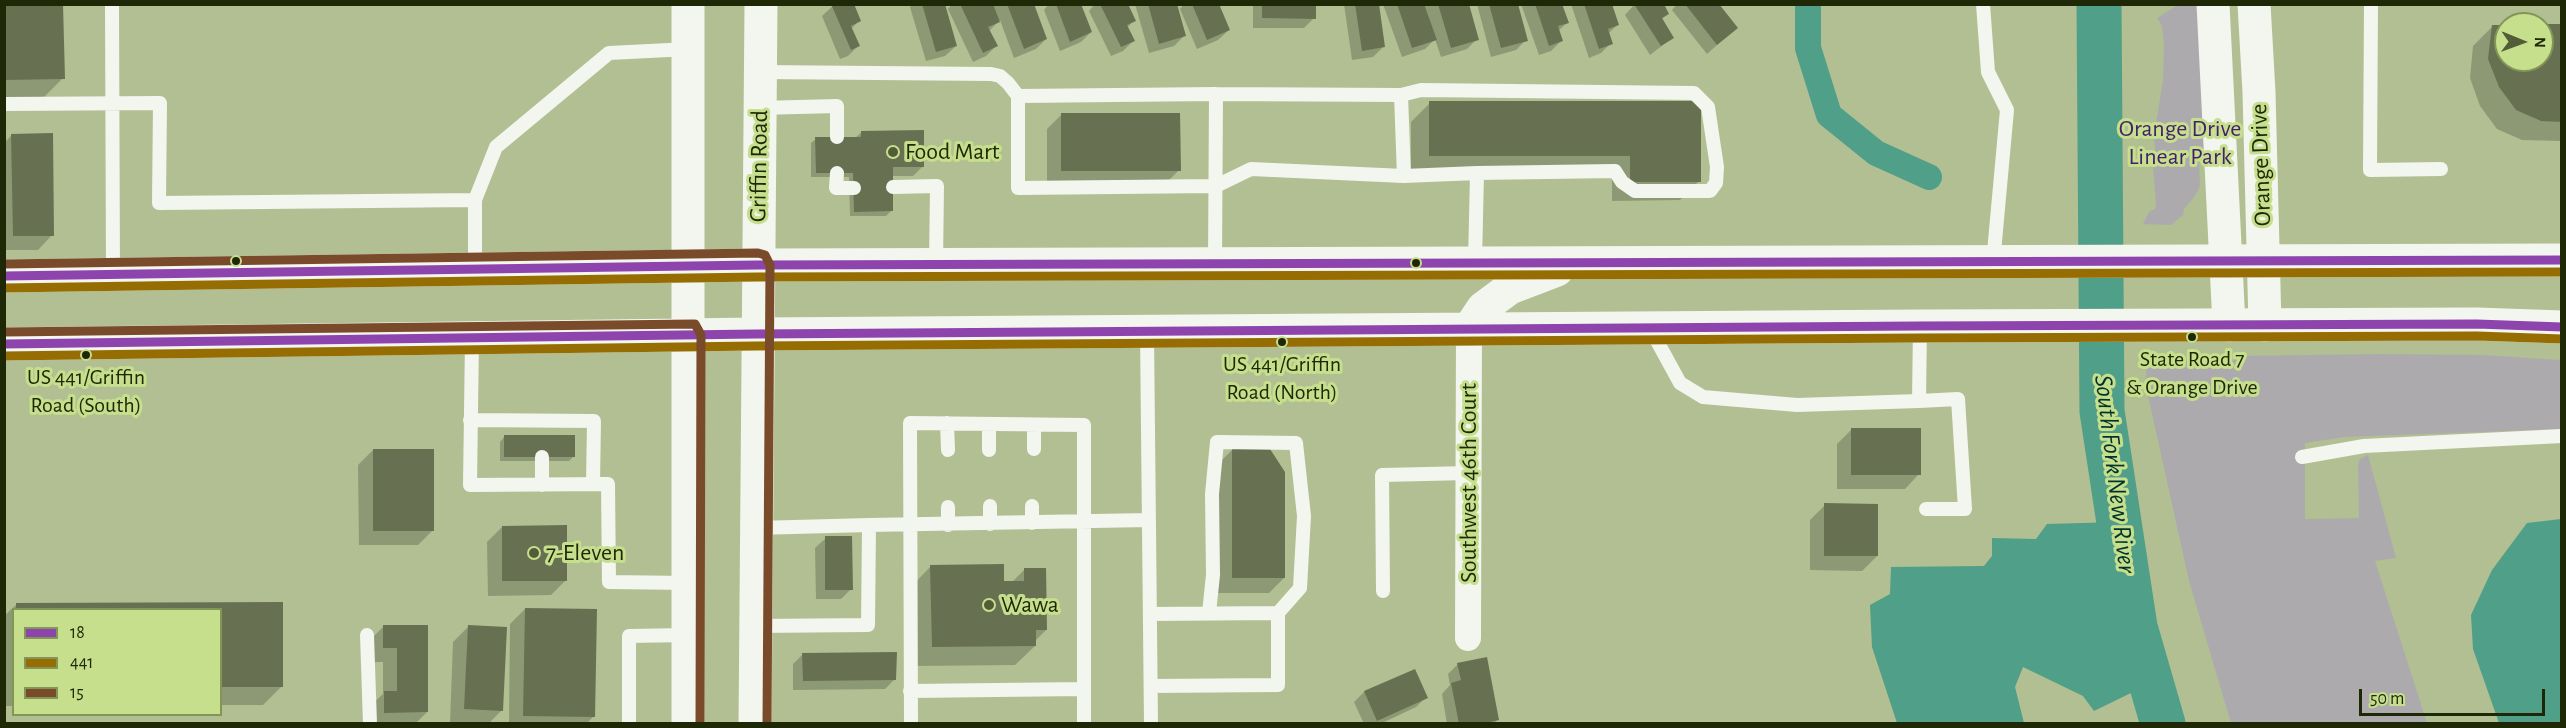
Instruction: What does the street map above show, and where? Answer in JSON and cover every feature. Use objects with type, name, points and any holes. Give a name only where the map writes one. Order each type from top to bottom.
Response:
[{"type":"main road","points":[[688,4],[688,723]]},
{"type":"main road","name":"Griffin Road","points":[[755,723],[760,4]]},
{"type":"main road","name":"Orange Drive","points":[[2213,4],[2229,325]]},
{"type":"main road","name":"Orange Drive","points":[[2254,4],[2265,325]]},
{"type":"main road","points":[[4,276],[758,266],[1215,263],[2038,263],[2227,260],[2562,260]]},
{"type":"main road","points":[[1469,329],[1482,308],[1510,288],[1578,262]]},
{"type":"main road","points":[[4,344],[756,334],[2037,325],[2477,324],[2562,327]]},
{"type":"street","name":"Southwest 46th Court","points":[[1468,638],[1469,329]]},
{"type":"lane","points":[[112,4],[112,274]]},
{"type":"lane","points":[[1983,4],[1988,72],[2007,110],[1993,262]]},
{"type":"lane","points":[[2371,4],[2370,170],[2441,169]]},
{"type":"lane","points":[[475,270],[475,200],[496,147],[609,53],[689,49]]},
{"type":"lane","points":[[759,72],[990,74],[1000,76],[1018,96],[1018,188],[1216,186],[1251,169],[1404,176],[1615,171],[1622,183],[1635,190],[1710,191],[1716,183],[1717,167],[1708,107],[1694,93],[1421,90],[1401,95],[1018,96]]},
{"type":"lane","points":[[1215,263],[1216,94]]},
{"type":"lane","points":[[1401,95],[1404,176]]},
{"type":"lane","points":[[4,104],[160,103],[159,203],[475,200]]},
{"type":"lane","points":[[759,108],[837,106],[837,137]]},
{"type":"lane","points":[[837,173],[836,188],[854,188]]},
{"type":"lane","points":[[1476,262],[1477,173]]},
{"type":"lane","points":[[893,187],[937,186],[936,265]]},
{"type":"lane","points":[[1919,401],[1920,326]]},
{"type":"lane","points":[[1650,328],[1680,383],[1703,397],[1797,405],[1958,399],[1965,509],[1926,509]]},
{"type":"lane","points":[[1147,332],[1151,723]]},
{"type":"lane","points":[[472,339],[470,485],[608,484],[609,582],[689,583]]},
{"type":"lane","points":[[470,420],[594,421],[593,484]]},
{"type":"lane","points":[[542,421],[542,435]]},
{"type":"lane","points":[[911,723],[910,423],[1084,425],[1084,723]]},
{"type":"lane","points":[[947,423],[948,450]]},
{"type":"lane","points":[[989,424],[989,450]]},
{"type":"lane","points":[[1034,425],[1034,449]]},
{"type":"lane","points":[[2302,457],[2364,446],[2484,438],[2562,436]]},
{"type":"lane","points":[[1151,686],[1278,686],[1278,613],[1299,588],[1304,516],[1296,443],[1217,442],[1212,494],[1213,576],[1209,613]]},
{"type":"lane","points":[[542,457],[542,485]]},
{"type":"lane","points":[[1383,591],[1382,475],[1469,473]]},
{"type":"lane","points":[[990,506],[990,524]]},
{"type":"lane","points":[[1032,506],[1032,523]]},
{"type":"lane","points":[[948,507],[948,525]]},
{"type":"lane","points":[[756,528],[1149,520]]},
{"type":"lane","points":[[755,626],[868,625],[869,525]]},
{"type":"lane","points":[[1150,614],[1278,613]]},
{"type":"lane","points":[[367,635],[370,723]]},
{"type":"lane","points":[[629,723],[629,636],[688,635]]},
{"type":"lane","points":[[910,691],[1083,690]]},
{"type":"green space","name":"Orange Drive Linear Park","points":[[2178,5],[2200,5],[2206,153],[2199,161],[2200,186],[2184,209],[2183,215],[2171,225],[2143,224],[2149,212],[2155,209],[2156,203],[2153,167],[2154,136],[2163,80],[2164,45],[2162,26],[2157,18]]},
{"type":"green space","points":[[2484,355],[2559,360],[2561,362],[2561,429],[2344,437],[2305,443],[2305,519],[2359,518],[2358,465],[2360,459],[2368,455],[2396,558],[2375,561],[2427,723],[2231,723],[2189,581],[2145,382],[2148,359],[2234,360],[2236,356]]},
{"type":"water","points":[[2561,519],[2561,723],[2499,723],[2473,649],[2471,615],[2492,570],[2527,523]]},
{"type":"water","points":[[2119,522],[2135,627],[2135,691],[2094,711],[2083,696],[2023,667],[2015,687],[2024,723],[1897,723],[1872,647],[1870,605],[1890,594],[1891,567],[1984,566],[1992,556],[1992,538],[2036,539],[2047,524]]},
{"type":"building","points":[[4,4],[63,4],[65,79],[4,80]]},
{"type":"building","points":[[831,4],[854,4],[861,21],[851,26],[860,46],[851,50]]},
{"type":"building","points":[[922,4],[945,4],[957,46],[936,52]]},
{"type":"building","points":[[960,4],[993,4],[1000,22],[988,27],[998,46],[983,53]]},
{"type":"building","points":[[1007,4],[1034,4],[1047,39],[1024,49]]},
{"type":"building","points":[[1056,4],[1081,4],[1092,32],[1070,42]]},
{"type":"building","points":[[1100,4],[1128,4],[1136,21],[1127,25],[1135,41],[1121,47]]},
{"type":"building","points":[[1148,4],[1177,4],[1186,36],[1159,44]]},
{"type":"building","points":[[1192,4],[1219,4],[1230,30],[1207,40]]},
{"type":"building","points":[[1262,4],[1316,4],[1316,19],[1262,18]]},
{"type":"building","points":[[1355,4],[1379,4],[1385,47],[1362,51]]},
{"type":"building","points":[[1397,4],[1424,4],[1437,40],[1412,48]]},
{"type":"building","points":[[1438,4],[1469,4],[1479,40],[1451,48]]},
{"type":"building","points":[[1489,4],[1518,4],[1528,41],[1501,48]]},
{"type":"building","points":[[1535,4],[1562,4],[1569,23],[1558,26],[1563,41],[1549,46]]},
{"type":"building","points":[[1584,4],[1612,4],[1619,25],[1608,29],[1613,44],[1599,49]]},
{"type":"building","points":[[1634,4],[1664,4],[1669,14],[1662,18],[1674,38],[1661,46]]},
{"type":"building","points":[[1685,4],[1719,4],[1738,28],[1717,45]]},
{"type":"building","points":[[2554,24],[2562,24],[2562,122],[2541,121],[2516,110],[2499,87],[2488,59],[2492,25],[2494,25],[2494,72],[2554,72]]},
{"type":"building","points":[[1429,101],[1701,101],[1701,182],[1630,182],[1630,156],[1429,156]]},
{"type":"building","points":[[1061,113],[1180,113],[1181,171],[1061,171]]},
{"type":"building","points":[[924,130],[924,167],[893,167],[893,211],[854,212],[853,173],[816,173],[815,137],[861,137],[861,131]]},
{"type":"building","points":[[53,133],[54,236],[13,236],[11,134]]},
{"type":"building","points":[[1851,428],[1921,428],[1921,475],[1851,475]]},
{"type":"building","points":[[504,435],[575,435],[575,457],[504,457]]},
{"type":"building","points":[[373,449],[434,449],[434,531],[373,531]]},
{"type":"building","points":[[1232,449],[1270,449],[1285,472],[1285,578],[1232,578]]},
{"type":"building","points":[[1824,503],[1878,504],[1878,556],[1824,556]]},
{"type":"building","name":"7-Eleven","points":[[567,525],[567,581],[502,581],[502,526]]},
{"type":"building","points":[[825,536],[852,536],[853,590],[825,590]]},
{"type":"building","name":"Wawa","points":[[1004,564],[1004,581],[1024,581],[1024,568],[1046,568],[1047,630],[1036,630],[1036,646],[932,647],[930,565]]},
{"type":"building","points":[[283,602],[283,687],[222,687],[222,608],[16,608],[16,603]]},
{"type":"building","points":[[525,608],[597,609],[595,717],[523,716]]},
{"type":"building","points":[[383,625],[428,625],[428,712],[384,713],[384,691],[397,691],[397,648],[383,648]]},
{"type":"building","points":[[468,625],[507,627],[503,711],[464,709]]},
{"type":"building","points":[[897,652],[896,680],[803,681],[802,653]]},
{"type":"building","points":[[1487,657],[1499,720],[1481,724],[1459,724],[1451,683],[1461,680],[1457,663]]},
{"type":"building","points":[[1415,669],[1428,698],[1377,721],[1364,691]]},
{"type":"waterway","points":[[1808,4],[1808,48],[1829,115],[1876,153],[1929,177]]},
{"type":"waterway","name":"South Fork New River","points":[[2099,4],[2102,411],[2135,627],[2163,724]]},
{"type":"transit line","name":"15","points":[[4,264],[758,253],[765,255],[770,265],[767,724]]},
{"type":"transit line","name":"18","points":[[4,276],[758,265],[2562,260]]},
{"type":"transit line","name":"441","points":[[4,288],[758,277],[2562,272]]},
{"type":"transit line","name":"15","points":[[4,332],[695,324],[701,335],[700,724]]},
{"type":"transit line","name":"18","points":[[4,344],[756,334],[1920,326],[2477,324],[2562,327]]},
{"type":"transit line","name":"441","points":[[4,356],[756,346],[1920,338],[2477,336],[2562,339]]},
{"type":"place","name":"Food Mart","points":[[893,152]]},
{"type":"place","name":"State Road 7 & Orange Drive","points":[[2192,337]]},
{"type":"place","name":"US 441/Griffin Road (North)","points":[[1282,342]]},
{"type":"place","name":"US 441/Griffin Road (South)","points":[[86,355]]},
{"type":"place","name":"7-Eleven","points":[[534,553]]},
{"type":"place","name":"Wawa","points":[[989,605]]}]
